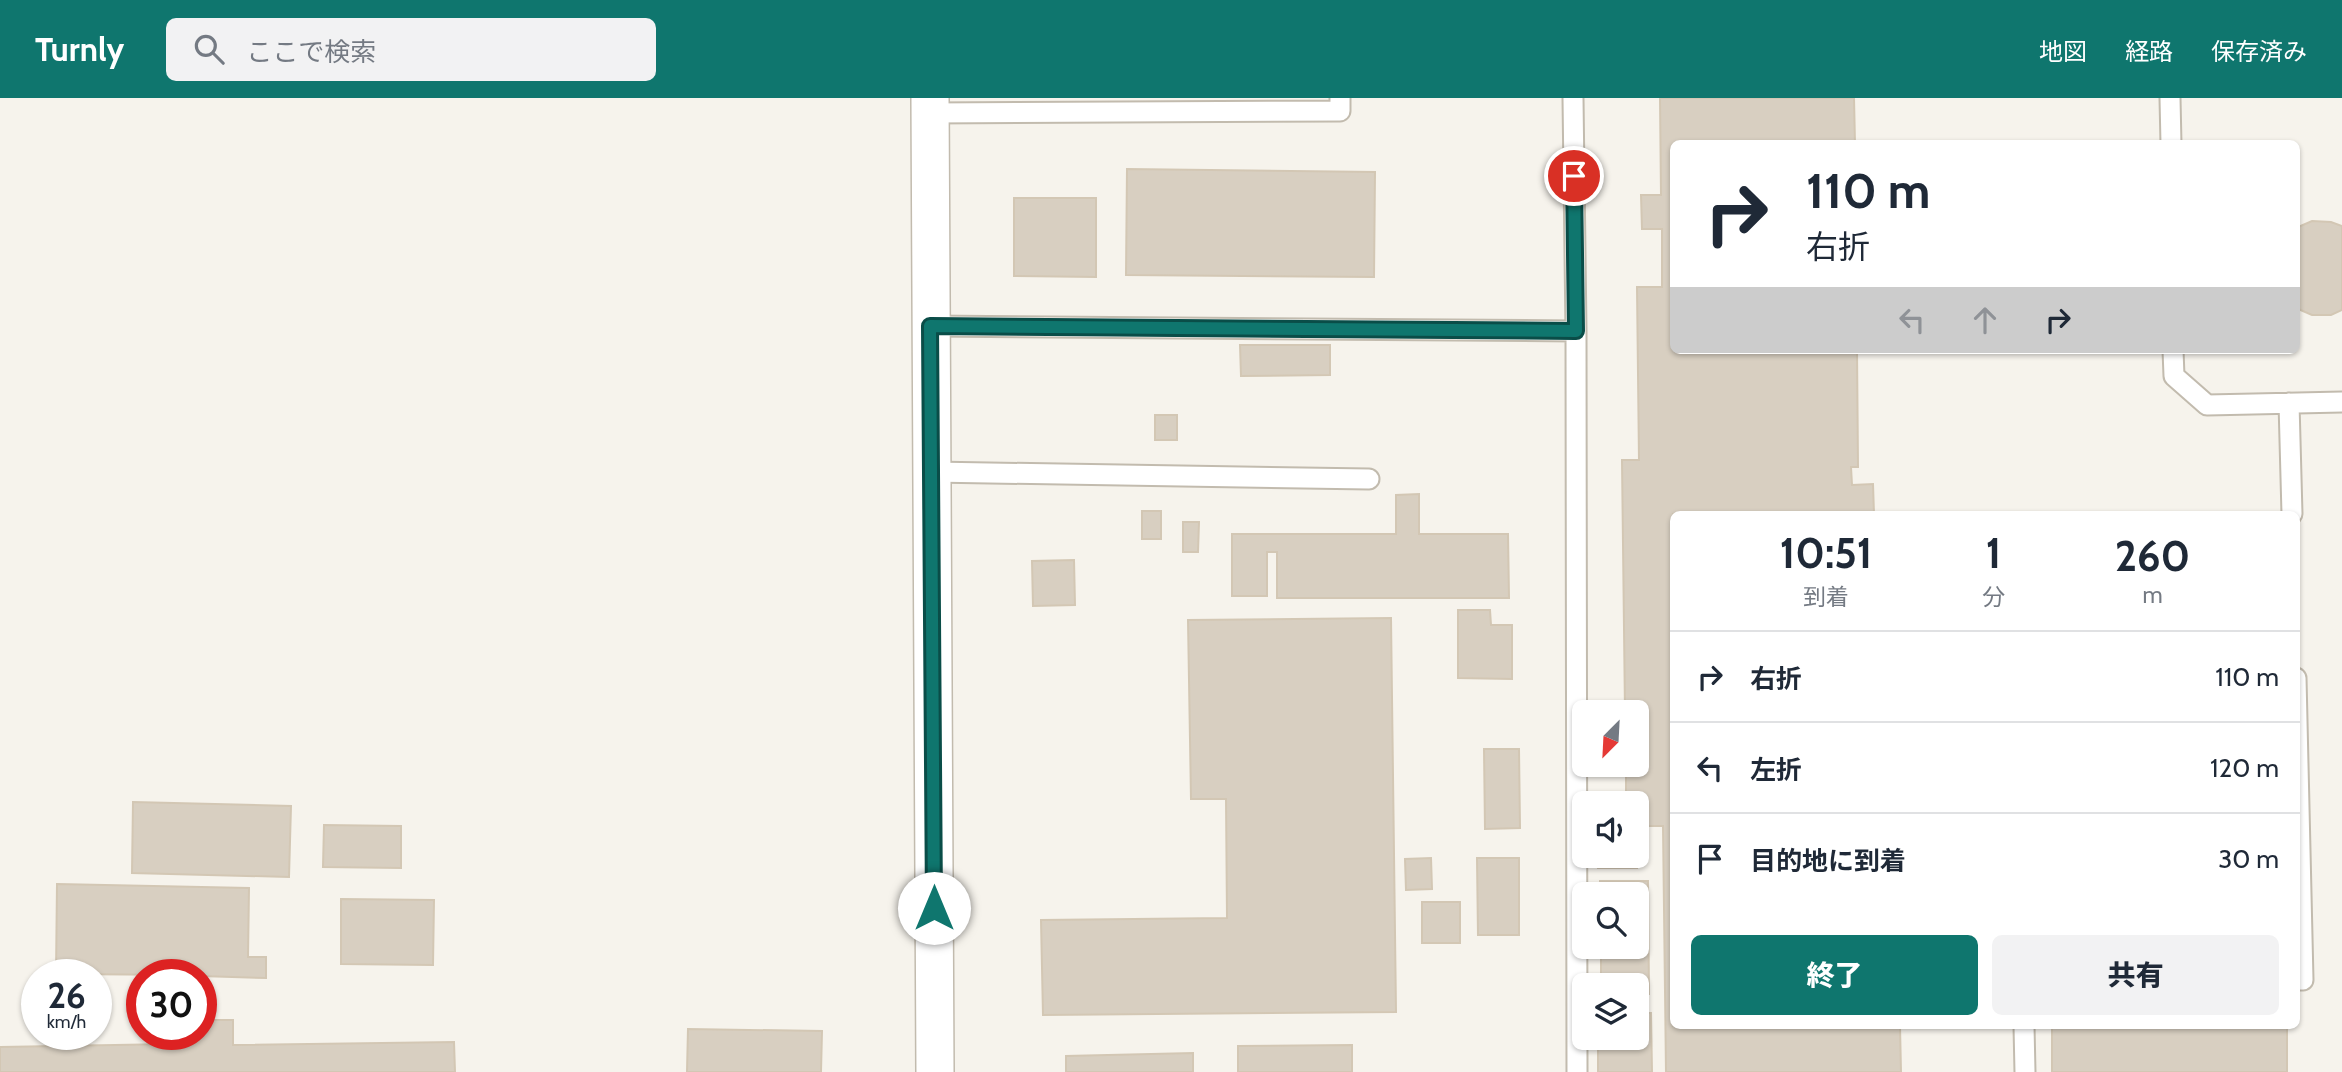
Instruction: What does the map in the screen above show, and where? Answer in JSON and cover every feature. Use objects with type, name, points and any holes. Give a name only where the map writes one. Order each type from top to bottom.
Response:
[{"type":"street","points":[[930,106],[935,1072]]},
{"type":"lane","points":[[930,106],[1340,111],[1340,98]]},
{"type":"lane","points":[[1573,98],[1577,1072]]},
{"type":"lane","points":[[2170,98],[2171,140]]},
{"type":"lane","points":[[930,326],[1576,331]]},
{"type":"lane","points":[[2174,354],[2174,376],[2207,405],[2342,402]]},
{"type":"lane","points":[[2290,403],[2292,511]]},
{"type":"lane","points":[[932,472],[1369,479]]},
{"type":"lane","points":[[2300,851],[2303,980],[2300,980]]},
{"type":"lane","points":[[2024,1029],[2025,1072]]},
{"type":"building","points":[[1660,98],[1854,98],[1855,140],[1670,140],[1670,354],[1857,354],[1858,467],[1851,467],[1852,485],[1873,484],[1874,511],[1670,511],[1670,1029],[1900,1029],[1901,1072],[1666,1072],[1663,826],[1649,826],[1649,791],[1626,791],[1626,777],[1649,777],[1649,700],[1625,700],[1622,460],[1639,460],[1637,287],[1662,287],[1662,229],[1642,229],[1641,195],[1661,195]]},
{"type":"building","points":[[1127,169],[1375,172],[1374,277],[1126,275]]},
{"type":"building","points":[[1014,198],[1096,198],[1096,277],[1014,276]]},
{"type":"building","points":[[2312,221],[2331,222],[2342,226],[2342,310],[2331,315],[2312,315],[2300,310],[2300,226]]},
{"type":"building","points":[[1240,345],[1330,345],[1330,375],[1241,376]]},
{"type":"building","points":[[1155,415],[1177,415],[1177,440],[1155,440]]},
{"type":"building","points":[[1419,494],[1419,534],[1508,534],[1509,598],[1277,598],[1277,552],[1267,552],[1267,596],[1232,596],[1232,534],[1396,534],[1396,495]]},
{"type":"building","points":[[1142,511],[1161,511],[1161,539],[1142,539]]},
{"type":"building","points":[[1183,522],[1199,522],[1198,552],[1183,552]]},
{"type":"building","points":[[1074,560],[1075,605],[1033,606],[1032,561]]},
{"type":"building","points":[[1458,610],[1490,610],[1491,625],[1512,625],[1512,679],[1458,678]]},
{"type":"building","points":[[1391,618],[1396,1012],[1043,1015],[1041,920],[1227,918],[1226,799],[1191,799],[1188,620]]},
{"type":"building","points":[[1484,749],[1519,749],[1520,828],[1485,829]]},
{"type":"building","points":[[133,802],[291,806],[289,877],[132,873]]},
{"type":"building","points":[[324,825],[401,826],[401,868],[323,867]]},
{"type":"building","points":[[1431,858],[1432,889],[1406,890],[1405,859]]},
{"type":"building","points":[[1477,858],[1519,858],[1519,935],[1478,935]]},
{"type":"building","points":[[1600,881],[1648,881],[1648,882]]},
{"type":"building","points":[[57,884],[249,888],[248,957],[266,957],[266,978],[217,976],[217,959],[126,959],[126,974],[112,974],[112,959],[56,959]]},
{"type":"building","points":[[341,899],[434,900],[433,965],[341,964]]},
{"type":"building","points":[[1422,902],[1460,902],[1460,943],[1422,943]]},
{"type":"building","points":[[1601,959],[1649,959],[1649,973],[1601,973]]},
{"type":"building","points":[[1651,1013],[1652,1072],[1598,1072],[1598,1050],[1649,1050]]},
{"type":"building","points":[[217,1020],[233,1020],[233,1045],[454,1042],[455,1072],[0,1072],[0,1047],[21,1047],[21,1050],[112,1050],[112,1045],[126,1045],[126,1050],[217,1050]]},
{"type":"building","points":[[688,1029],[822,1031],[821,1072],[687,1072]]},
{"type":"building","points":[[2052,1029],[2287,1029],[2287,1072],[2052,1072]]},
{"type":"building","points":[[1352,1045],[1352,1072],[1238,1072],[1238,1046]]},
{"type":"building","points":[[1193,1053],[1193,1072],[1066,1072],[1066,1056]]},
{"type":"route","points":[[934,908],[930,326],[1576,331],[1574,176]]}]
